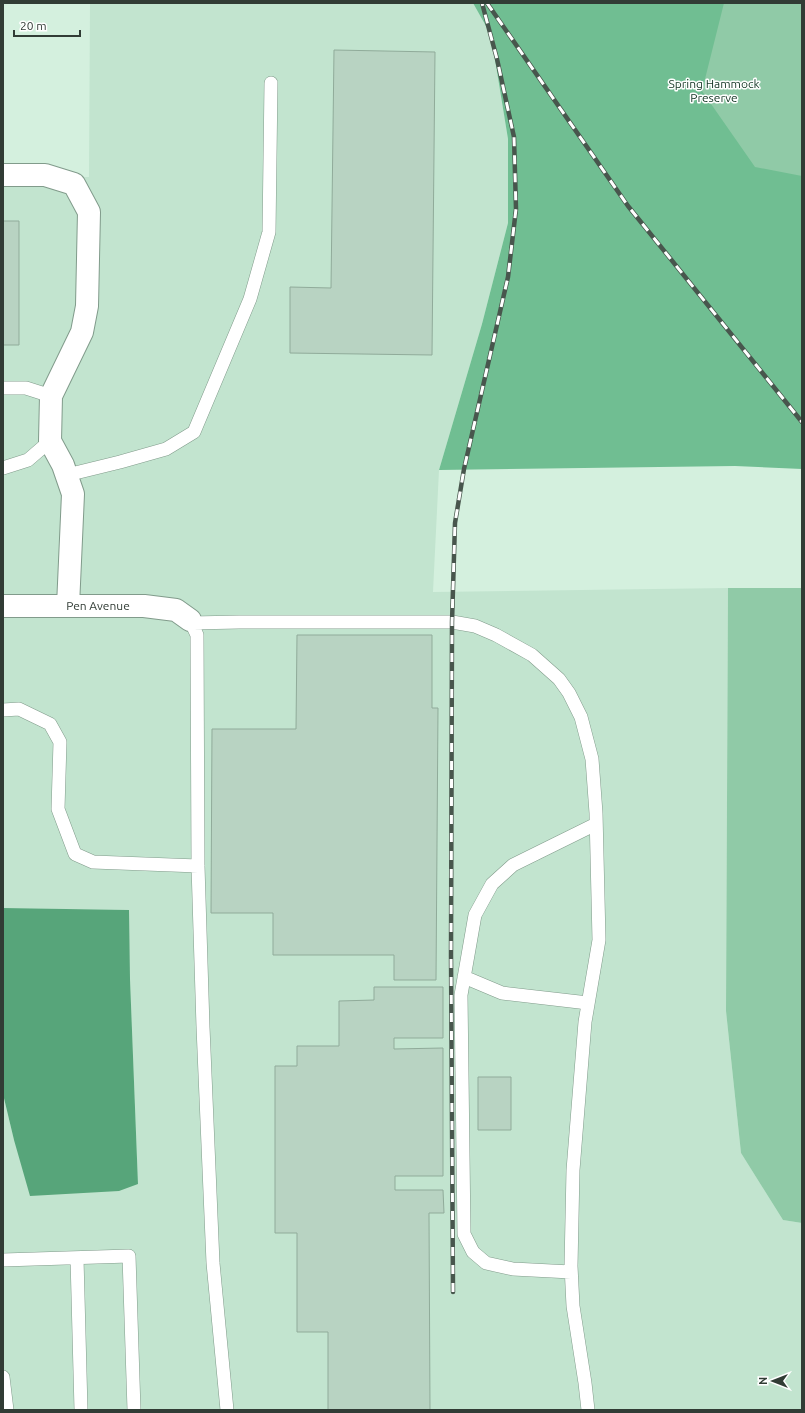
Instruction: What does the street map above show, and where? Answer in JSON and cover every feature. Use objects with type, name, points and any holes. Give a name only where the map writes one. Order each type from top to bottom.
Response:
[{"type":"street","points":[[3,175],[45,175],[74,184],[89,212],[87,306],[82,332],[51,396],[50,441],[63,465],[73,494],[68,606]]},
{"type":"street","name":"Pen Avenue","points":[[3,606],[144,606],[176,610],[191,622]]},
{"type":"lane","points":[[67,475],[166,449],[194,432],[250,299],[269,232],[270,83]]},
{"type":"lane","points":[[3,388],[26,388],[51,396]]},
{"type":"lane","points":[[3,468],[28,460],[50,441]]},
{"type":"lane","points":[[227,1410],[213,1263],[198,866],[197,635],[191,622],[452,622],[475,626],[496,634],[532,655],[559,679],[569,693],[581,717],[592,759],[596,824],[599,940],[585,1022],[573,1170],[571,1272],[573,1306],[588,1410]]},
{"type":"lane","points":[[3,710],[19,709],[50,724],[60,742],[58,809],[75,854],[93,862],[198,866]]},
{"type":"lane","points":[[571,1272],[513,1269],[486,1262],[473,1252],[464,1234],[461,995],[475,915],[492,884],[512,865],[596,824]]},
{"type":"lane","points":[[464,977],[502,993],[588,1003]]},
{"type":"lane","points":[[3,1260],[128,1256],[134,1410]]},
{"type":"lane","points":[[77,1258],[81,1410]]},
{"type":"lane","points":[[3,1377],[7,1410]]},
{"type":"shaded area","points":[[90,3],[473,3],[491,35],[508,139],[508,223],[482,324],[439,470],[433,592],[728,588],[726,1011],[741,1153],[783,1220],[802,1223],[802,1410],[3,1410],[3,1094],[14,1140],[138,1184],[128,910],[3,908],[3,177],[89,177]]},
{"type":"shaded area","points":[[473,3],[724,3],[702,91],[755,167],[802,176],[802,469],[735,466],[439,470],[482,324],[508,223],[508,139],[491,35]]},
{"type":"shaded area","points":[[3,908],[129,910],[130,979],[138,1184],[119,1191],[30,1196],[3,1094]]},
{"type":"green space","name":"Spring Hammock Preserve","points":[[553,3],[802,3],[802,358]]},
{"type":"green space","points":[[728,588],[802,588],[802,1223],[783,1220],[741,1153],[726,1011]]},
{"type":"building","points":[[334,50],[435,52],[432,355],[290,353],[290,287],[331,288]]},
{"type":"building","points":[[3,221],[19,221],[19,345],[3,345]]},
{"type":"building","points":[[297,635],[432,635],[432,708],[438,708],[436,980],[394,980],[394,955],[273,955],[273,913],[211,913],[212,729],[296,729]]},
{"type":"building","points":[[374,987],[443,987],[443,1038],[394,1038],[394,1049],[443,1048],[443,1176],[395,1176],[395,1190],[443,1190],[444,1213],[429,1213],[430,1410],[328,1410],[328,1332],[297,1332],[297,1233],[275,1233],[275,1066],[297,1066],[297,1046],[339,1046],[339,1001],[374,1000]]},
{"type":"building","points":[[478,1077],[511,1077],[511,1130],[478,1130]]},
{"type":"railway","points":[[453,1292],[451,955],[452,622],[455,523],[464,469],[508,277],[516,209],[514,137],[497,59],[482,3]]},
{"type":"railway","points":[[487,3],[628,206],[802,422]]}]
